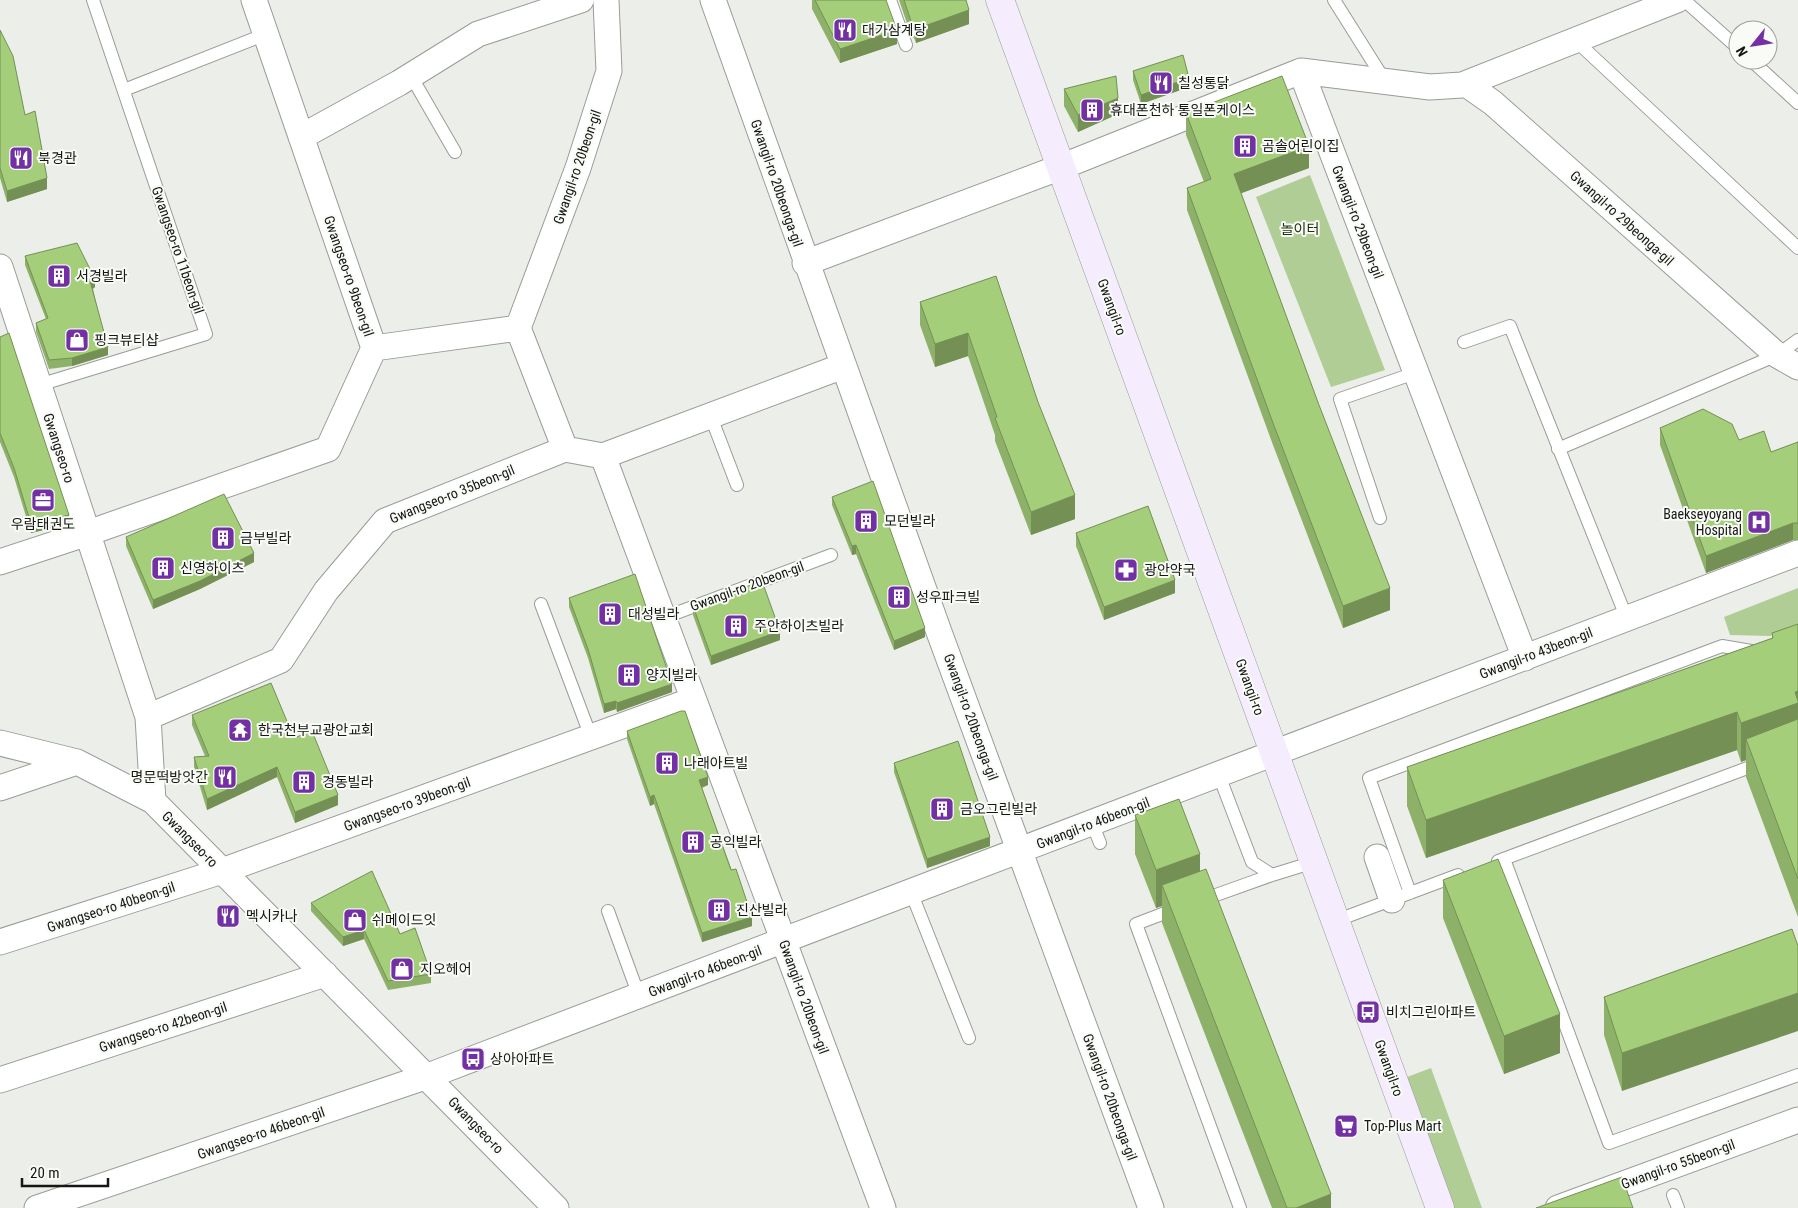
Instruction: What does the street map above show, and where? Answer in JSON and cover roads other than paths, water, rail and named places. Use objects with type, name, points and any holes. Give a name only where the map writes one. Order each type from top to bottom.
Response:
[{"type":"street","name":"Gwangseo-ro 9beon-gil","points":[[0,562],[88,534],[328,449],[374,348],[254,0]]},
{"type":"street","points":[[301,137],[411,76],[478,34],[580,0]]},
{"type":"street","name":"Gwangil-ro 20beon-gil","points":[[518,328],[578,168],[609,71],[606,0]]},
{"type":"street","name":"Gwangil-ro 20beonga-gil","points":[[713,0],[805,262],[1151,1208]]},
{"type":"street","name":"Gwangil-ro","points":[[1000,0],[1440,1208]]},
{"type":"street","points":[[805,262],[1061,167],[1300,71],[1430,87],[1466,84],[1677,0]]},
{"type":"street","name":"Gwangil-ro 29beon-gil","points":[[1300,71],[1525,658]]},
{"type":"street","name":"Gwangil-ro 29beonga-gil","points":[[1466,84],[1493,103],[1787,361]]},
{"type":"street","name":"Gwangseo-ro","points":[[0,267],[148,717],[153,801],[428,1076],[549,1207]]},
{"type":"street","points":[[374,348],[518,328],[565,448],[603,456],[843,366]]},
{"type":"street","name":"Gwangseo-ro 35beon-gil","points":[[148,717],[281,660],[326,591],[385,521],[565,448]]},
{"type":"street","name":"Gwangil-ro 20beon-gil","points":[[603,456],[883,1208]]},
{"type":"street","name":"Gwangil-ro 43beon-gil","points":[[1274,753],[1798,553]]},
{"type":"street","name":"Gwangseo-ro 39beon-gil","points":[[222,871],[693,700]]},
{"type":"street","points":[[0,743],[77,762],[153,801]]},
{"type":"street","name":"Gwangil-ro 46beon-gil","points":[[428,1076],[1020,850],[1096,833],[1274,753]]},
{"type":"street","points":[[0,788],[77,762]]},
{"type":"street","points":[[1377,857],[1401,896]]},
{"type":"street","name":"Gwangseo-ro 40beon-gil","points":[[0,942],[222,871]]},
{"type":"street","name":"Gwangseo-ro 42beon-gil","points":[[0,1080],[325,974]]},
{"type":"street","name":"Gwangseo-ro 46beon-gil","points":[[37,1208],[428,1076]]},
{"type":"street","name":"Gwangil-ro 55beon-gil","points":[[1558,1208],[1798,1120]]},
{"type":"lane","name":"Gwangseo-ro 11beon-gil","points":[[38,385],[206,334],[93,0]]},
{"type":"lane","points":[[890,0],[906,45]]},
{"type":"lane","points":[[1334,0],[1385,81]]},
{"type":"lane","points":[[1684,0],[1728,39]]},
{"type":"lane","points":[[124,90],[266,34]]},
{"type":"lane","points":[[1575,40],[1798,248]]},
{"type":"lane","points":[[1762,70],[1798,103]]},
{"type":"lane","points":[[411,76],[455,152]]},
{"type":"lane","points":[[1464,342],[1510,326],[1626,619]]},
{"type":"lane","points":[[1558,449],[1787,361],[1798,340]]},
{"type":"lane","points":[[1380,518],[1340,399],[1416,373]]},
{"type":"lane","points":[[711,417],[737,485]]},
{"type":"lane","name":"Gwangil-ro 20beon-gil","points":[[663,618],[831,555]]},
{"type":"lane","points":[[541,604],[592,737]]},
{"type":"lane","points":[[1401,896],[1369,778],[1722,646],[1767,653]]},
{"type":"lane","points":[[1487,865],[1770,760]]},
{"type":"lane","points":[[1223,786],[1252,862],[1272,875]]},
{"type":"lane","points":[[1504,858],[1609,1144],[1798,1075]]},
{"type":"lane","points":[[1240,1208],[1136,924],[1272,875],[1314,862]]},
{"type":"lane","points":[[1335,921],[1470,871]]},
{"type":"lane","points":[[911,892],[970,1038]]},
{"type":"lane","name":"Gwangil-ro 46beon-gil","points":[[608,911],[639,996]]},
{"type":"lane","points":[[1673,1195],[1678,1208]]},
{"type":"place","name":"대가삼계탕","points":[[845,30]]},
{"type":"place","name":"칠성통닭","points":[[1161,83]]},
{"type":"place","name":"휴대폰천하 통일폰케이스","points":[[1092,110]]},
{"type":"place","name":"곰솔어린이집","points":[[1245,146]]},
{"type":"place","name":"북경관","points":[[21,158]]},
{"type":"place","name":"서경빌라","points":[[59,276]]},
{"type":"place","name":"핑크뷰티샵","points":[[77,340]]},
{"type":"place","name":"우람태권도","points":[[43,500]]},
{"type":"place","name":"모던빌라","points":[[866,521]]},
{"type":"place","name":"Baekseyoyang Hospital","points":[[1759,522]]},
{"type":"place","name":"금부빌라","points":[[223,538]]},
{"type":"place","name":"신영하이츠","points":[[163,568]]},
{"type":"place","name":"광안약국","points":[[1126,570]]},
{"type":"place","name":"성우파크빌","points":[[899,597]]},
{"type":"place","name":"대성빌라","points":[[610,614]]},
{"type":"place","name":"주안하이츠빌라","points":[[736,626]]},
{"type":"place","name":"양지빌라","points":[[629,675]]},
{"type":"place","name":"한국천부교광안교회","points":[[240,730]]},
{"type":"place","name":"나래아트빌","points":[[667,763]]},
{"type":"place","name":"명문떡방앗간","points":[[225,777]]},
{"type":"place","name":"경동빌라","points":[[304,782]]},
{"type":"place","name":"금오그린빌라","points":[[942,809]]},
{"type":"place","name":"공익빌라","points":[[693,842]]},
{"type":"place","name":"진산빌라","points":[[719,910]]},
{"type":"place","name":"멕시카나","points":[[228,916]]},
{"type":"place","name":"쉬메이드잇","points":[[355,920]]},
{"type":"place","name":"지오헤어","points":[[402,969]]},
{"type":"place","name":"비치그린아파트","points":[[1368,1012]]},
{"type":"place","name":"상아아파트","points":[[473,1059]]},
{"type":"place","name":"Top-Plus Mart","points":[[1346,1126]]},
{"type":"park label","name":"놀이터","points":[[1300,229]]}]
